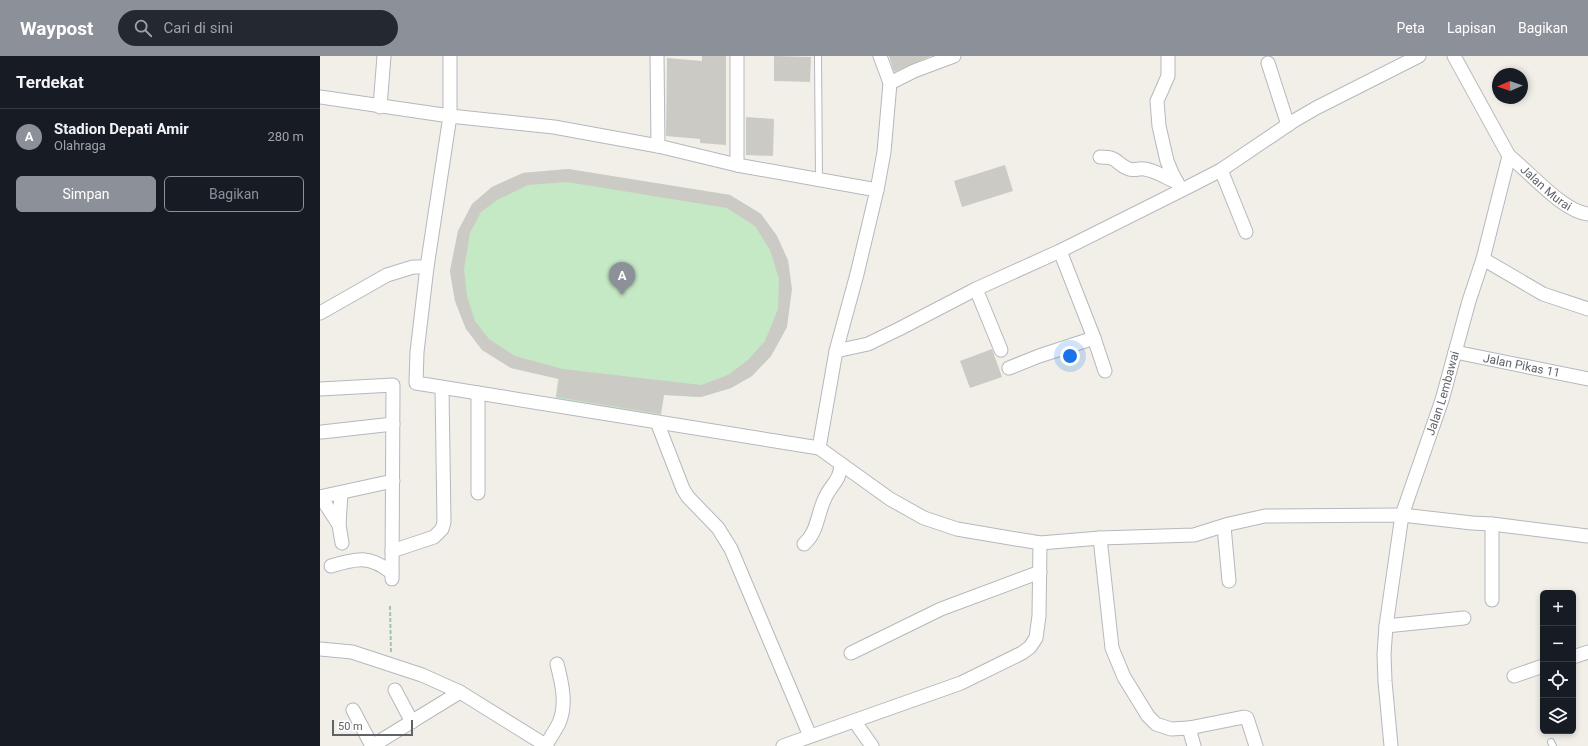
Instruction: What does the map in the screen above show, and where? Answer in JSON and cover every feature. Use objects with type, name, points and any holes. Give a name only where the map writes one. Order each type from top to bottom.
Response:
[{"type":"street","points":[[380,106],[384,56]]},
{"type":"street","points":[[416,383],[417,352],[427,267],[450,116],[450,56]]},
{"type":"street","points":[[657,56],[658,146]]},
{"type":"street","points":[[736,56],[737,165]]},
{"type":"street","points":[[819,448],[836,352],[857,274],[877,190],[884,152],[890,82],[880,56]]},
{"type":"street","points":[[890,82],[954,56]]},
{"type":"street","points":[[1168,56],[1168,76],[1157,101],[1159,126],[1167,161],[1179,186]]},
{"type":"street","points":[[836,352],[868,344],[976,289],[1060,251],[1179,186],[1221,170],[1288,124],[1316,108],[1419,56]]},
{"type":"street","points":[[1454,56],[1509,156]]},
{"type":"street","points":[[1268,63],[1288,124]]},
{"type":"street","points":[[320,97],[450,116],[554,127],[658,146],[737,165],[877,190]]},
{"type":"street","name":"Jalan Murai","points":[[1509,156],[1558,199],[1578,212],[1588,214]]},
{"type":"street","name":"Jalan Lembawai","points":[[1391,746],[1384,654],[1386,626],[1402,515],[1442,400],[1483,259],[1509,156]]},
{"type":"street","points":[[1100,157],[1116,159],[1126,168],[1132,170],[1142,168],[1150,170],[1179,186]]},
{"type":"street","points":[[1221,170],[1246,232]]},
{"type":"street","points":[[1060,251],[1094,338],[1105,371]]},
{"type":"street","points":[[1483,259],[1543,294],[1588,309]]},
{"type":"street","points":[[320,313],[373,284],[386,275],[412,267],[427,267]]},
{"type":"street","points":[[976,289],[1001,350]]},
{"type":"street","points":[[1009,368],[1039,356],[1094,338]]},
{"type":"street","name":"Jalan Pikas 11","points":[[1455,352],[1588,379]]},
{"type":"street","points":[[320,389],[416,383],[819,448],[890,499],[924,518],[957,529],[1040,543],[1100,538],[1194,535],[1265,516],[1402,515],[1588,536]]},
{"type":"street","points":[[330,566],[351,560],[365,559],[375,561],[392,576],[393,384]]},
{"type":"street","points":[[392,551],[434,537],[442,529],[445,514],[442,388]]},
{"type":"street","points":[[478,393],[478,493]]},
{"type":"street","points":[[657,422],[683,489],[688,497],[718,528],[731,549],[810,736]]},
{"type":"street","points":[[322,432],[393,424]]},
{"type":"street","points":[[804,544],[814,532],[825,498],[839,476],[840,464]]},
{"type":"street","points":[[339,525],[320,497],[393,481]]},
{"type":"street","points":[[341,493],[339,525],[342,543]]},
{"type":"street","points":[[1492,524],[1492,600]]},
{"type":"street","points":[[1224,526],[1229,581]]},
{"type":"street","points":[[1100,538],[1112,648],[1118,663],[1148,716],[1156,724],[1171,729],[1189,728],[1244,717],[1247,718],[1256,746]]},
{"type":"street","points":[[784,746],[961,683],[1000,665],[1026,650],[1036,638],[1039,616],[1040,543]]},
{"type":"street","points":[[851,653],[941,610],[1040,572]]},
{"type":"street","points":[[1386,626],[1464,618]]},
{"type":"street","points":[[320,649],[352,652],[422,675],[460,692],[547,746],[559,722],[562,710],[561,680],[557,664]]},
{"type":"street","points":[[1576,656],[1588,652]]},
{"type":"street","points":[[1514,676],[1540,667]]},
{"type":"street","points":[[395,690],[412,722]]},
{"type":"street","points":[[353,710],[372,746],[460,692]]},
{"type":"street","points":[[854,722],[872,746]]},
{"type":"street","points":[[1189,728],[1194,746]]},
{"type":"lane","points":[[818,56],[819,179]]},
{"type":"path","points":[[390,606],[391,664]]},
{"type":"green space","points":[[568,169],[730,195],[761,214],[777,236],[787,327],[771,356],[752,376],[731,388],[701,397],[664,395],[660,420],[555,403],[558,379],[511,368],[466,329],[455,301],[450,271],[458,231],[473,204],[492,187],[523,173]]},
{"type":"building","points":[[702,56],[726,56],[726,145],[700,143],[700,139],[666,136],[667,58],[702,61]]},
{"type":"building","points":[[774,56],[811,57],[810,82],[774,81]]},
{"type":"building","points":[[889,56],[931,56],[894,72]]},
{"type":"building","points":[[746,117],[774,119],[773,156],[746,155]]},
{"type":"building","points":[[1005,165],[1013,191],[962,207],[954,181]]},
{"type":"building","points":[[568,169],[730,195],[761,214],[777,236],[788,260],[792,289],[787,327],[771,356],[752,376],[731,388],[701,397],[664,395],[661,414],[556,397],[559,379],[511,368],[482,350],[466,329],[455,301],[450,271],[458,231],[472,204],[492,187],[523,173]],"holes":[[[567,182],[727,208],[755,226],[770,250],[779,279],[778,309],[765,341],[748,360],[728,375],[701,385],[563,369],[515,356],[489,339],[475,321],[467,296],[464,269],[470,233],[481,212],[497,200],[528,185]]]},
{"type":"building","points":[[992,349],[1002,377],[970,388],[960,361]]},
{"type":"place","name":"Stadion Depati Amir","points":[[622,295]]}]
